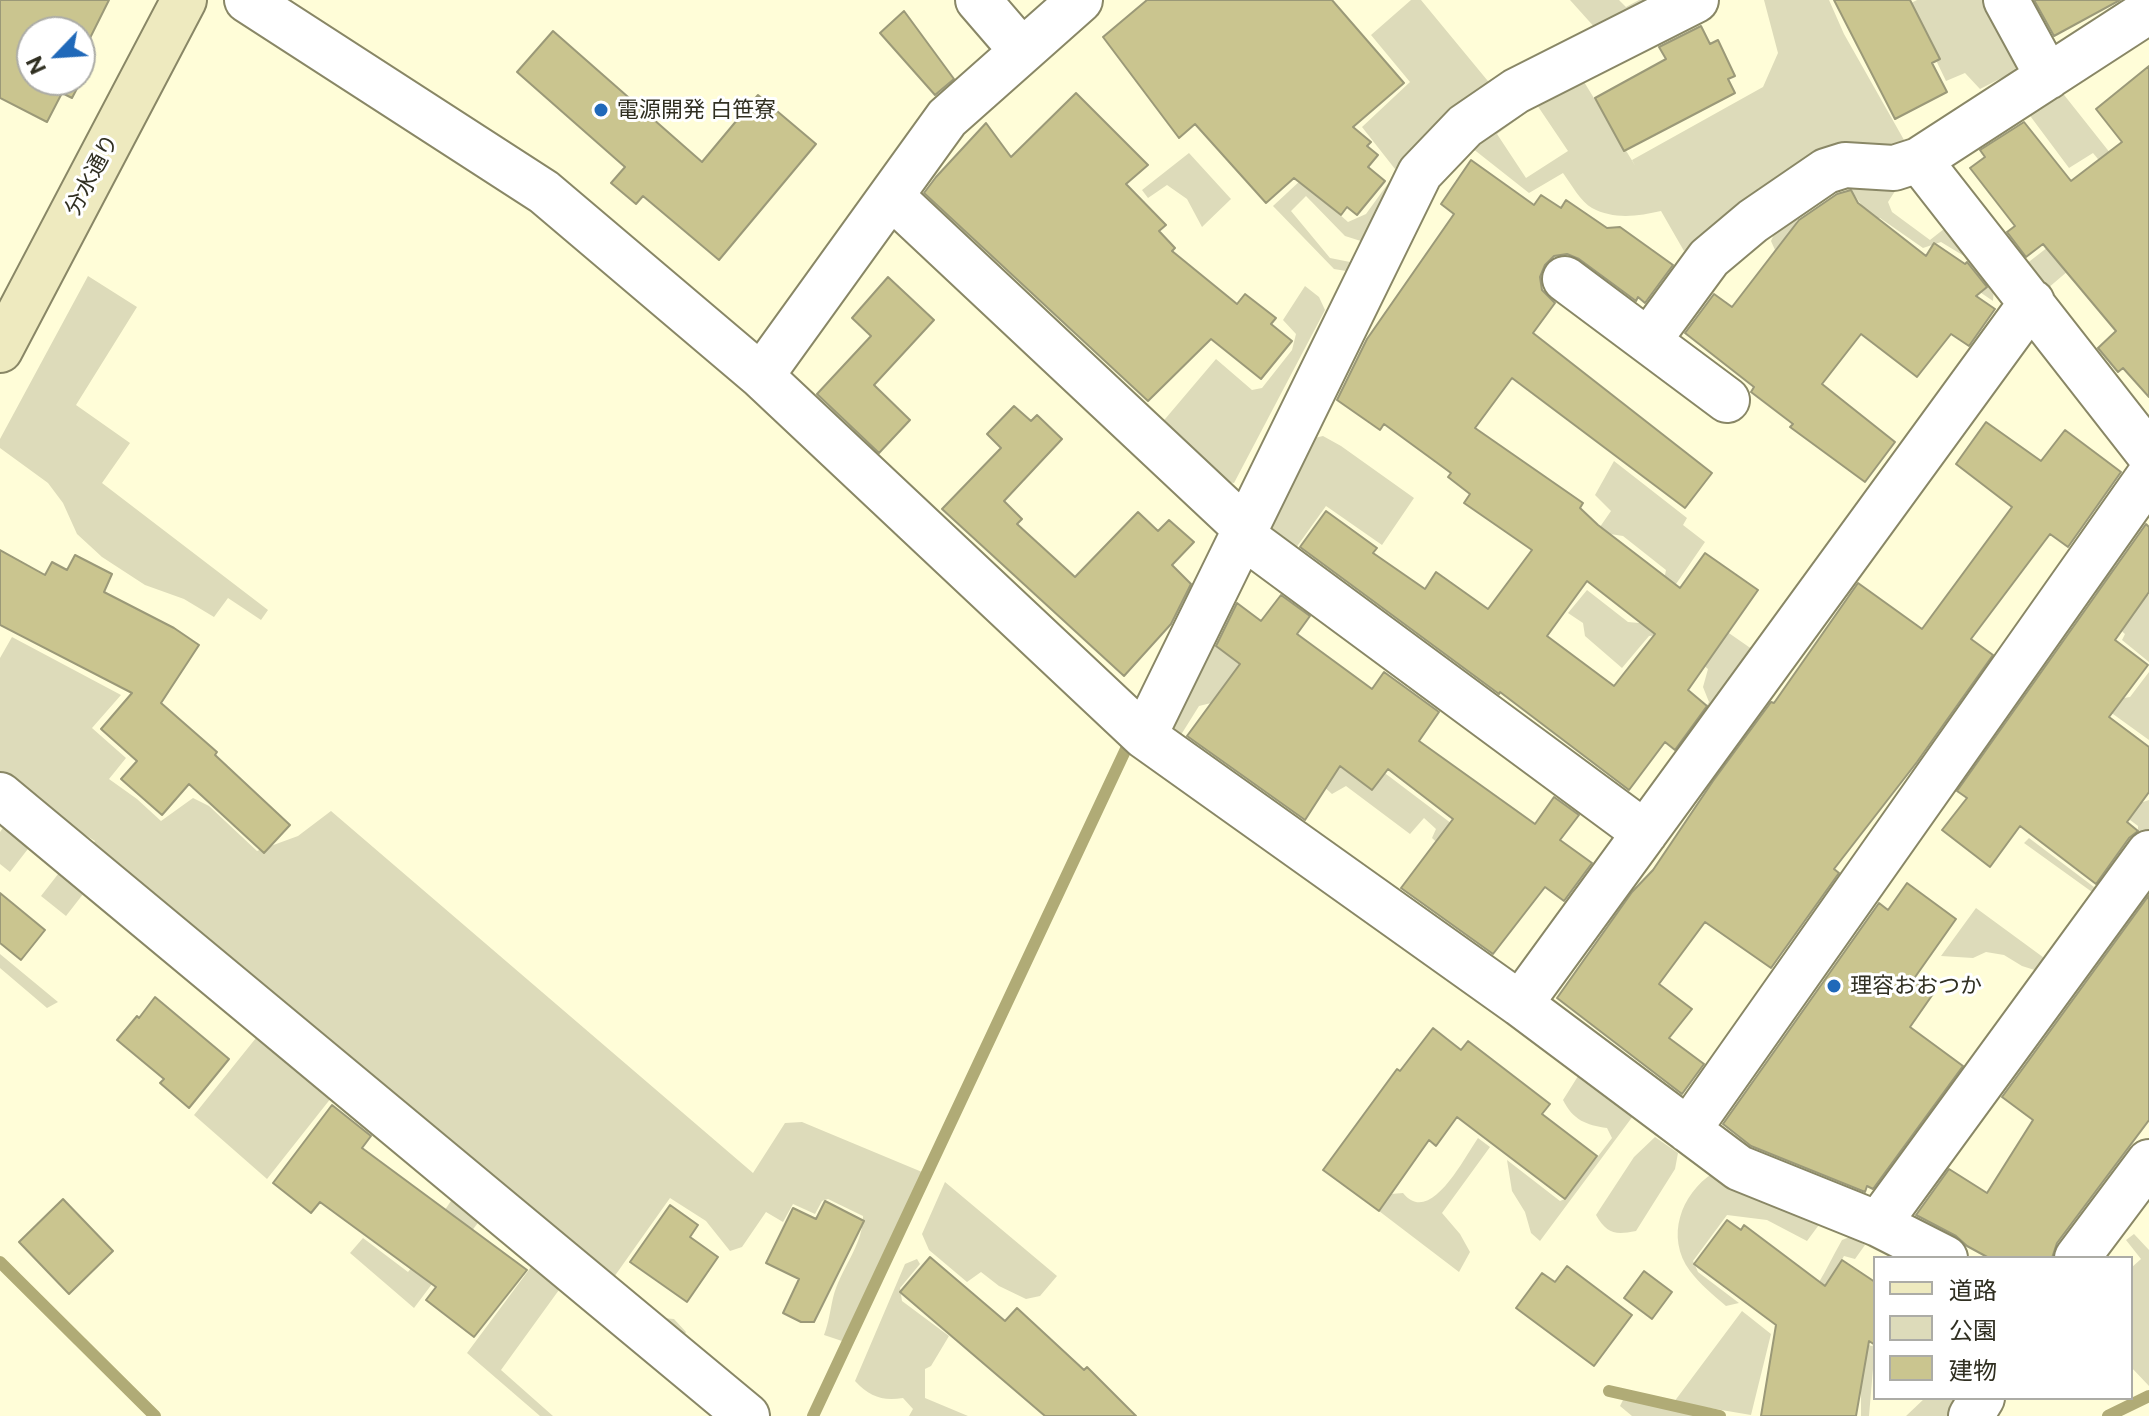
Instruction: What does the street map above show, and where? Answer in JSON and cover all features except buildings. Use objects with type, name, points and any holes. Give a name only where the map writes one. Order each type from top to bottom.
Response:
[{"type":"street","name":"分水通り","points":[[0,350],[184,0]]},
{"type":"street","points":[[247,0],[544,192],[761,376],[1144,736],[1520,1004],[1739,1168],[1878,1224],[1941,1256]]},
{"type":"street","points":[[978,0],[1022,51]]},
{"type":"street","points":[[761,376],[947,118],[1080,0]]},
{"type":"street","points":[[1144,736],[1420,173],[1465,126],[1516,91],[1696,0]]},
{"type":"street","points":[[2006,0],[2048,77]]},
{"type":"street","points":[[1648,341],[1697,270],[1709,258],[1753,221],[1826,171],[1845,165],[1894,168],[1919,160],[2149,11]]},
{"type":"street","points":[[1919,160],[2149,454]]},
{"type":"street","points":[[892,197],[1245,533],[1645,833]]},
{"type":"street","points":[[1565,279],[1727,400]]},
{"type":"street","points":[[1520,1004],[2032,302]]},
{"type":"street","points":[[1688,1130],[2149,476]]},
{"type":"street","points":[[0,795],[747,1416]]},
{"type":"street","points":[[1878,1224],[2149,853]]},
{"type":"street","points":[[2078,1256],[2149,1162]]},
{"type":"green space","points":[[1411,0],[1421,0],[1492,86],[1492,93],[1395,169],[1362,127],[1410,82],[1371,35]]},
{"type":"green space","points":[[1570,0],[1619,0],[1626,7],[1639,0],[1655,0],[1597,30]]},
{"type":"green space","points":[[1764,0],[1829,0],[1844,34],[1908,147],[1754,204],[1684,251],[1661,211],[1626,216],[1600,212],[1584,202],[1563,173],[1529,193],[1472,148],[1578,72],[1636,167],[1632,160],[1763,87],[1778,53]],"holes":[[[1537,105],[1568,151],[1526,178],[1497,134]]]},
{"type":"green space","points":[[1917,0],[1991,0],[2019,57],[2015,71],[1980,89],[1965,73],[1946,81],[1909,4]]},
{"type":"green space","points":[[2057,86],[2149,202],[2041,294],[2021,268],[2057,240],[2135,204],[2093,153],[2069,168],[2025,109]]},
{"type":"green space","points":[[1189,153],[1231,199],[1202,227],[1187,199],[1167,185],[1148,198],[1142,190]]},
{"type":"green space","points":[[1844,177],[1899,185],[1888,202],[1892,212],[1930,240],[1949,225],[1986,269],[1991,279],[1993,301],[1968,284],[1975,274],[1964,256],[1941,242],[1923,248],[1880,218],[1872,220],[1846,183],[1802,209],[1795,225],[1775,250],[1771,241],[1792,209],[1800,201]]},
{"type":"green space","points":[[1392,178],[1393,184],[1364,242],[1345,236],[1306,196],[1291,211],[1330,258],[1350,262],[1346,271],[1334,269],[1273,206],[1301,180],[1348,222],[1366,214]]},
{"type":"green space","points":[[88,276],[137,307],[76,405],[130,443],[102,483],[268,610],[261,620],[228,598],[214,617],[184,599],[145,585],[102,557],[77,534],[63,503],[48,483],[0,448],[0,439]]},
{"type":"green space","points":[[1305,286],[1319,297],[1325,310],[1234,483],[1221,481],[1160,425],[1216,359],[1252,390],[1262,388],[1292,350],[1296,334],[1283,320]]},
{"type":"green space","points":[[1323,436],[1414,498],[1382,545],[1326,506],[1293,552],[1274,537],[1268,526],[1310,439]]},
{"type":"green space","points":[[1614,461],[1687,518],[1683,525],[1705,542],[1676,584],[1677,597],[1759,654],[1685,741],[1709,702],[1703,687],[1708,669],[1665,634],[1649,636],[1622,668],[1585,636],[1583,623],[1568,613],[1587,590],[1628,622],[1639,623],[1662,590],[1666,570],[1623,536],[1610,534],[1577,581],[1577,560],[1611,511],[1595,495]]},
{"type":"green space","points":[[2110,566],[2149,595],[2149,662],[2122,640],[2125,634],[2104,615],[2107,603],[2091,589]]},
{"type":"green space","points":[[12,637],[121,695],[92,728],[126,758],[109,779],[161,821],[193,798],[209,806],[257,851],[298,836],[331,811],[753,1173],[785,1123],[802,1122],[922,1172],[845,1342],[824,1335],[836,1287],[859,1237],[863,1216],[828,1199],[822,1201],[815,1214],[793,1204],[783,1222],[766,1212],[742,1247],[730,1251],[706,1221],[670,1198],[614,1277],[662,1318],[674,1319],[686,1332],[679,1345],[83,858],[95,841],[0,782],[0,658]]},
{"type":"green space","points":[[1209,640],[1464,833],[1447,852],[1432,838],[1436,829],[1424,818],[1410,834],[1346,786],[1332,794],[1232,705],[1211,703],[1199,706],[1179,738],[1168,727]]},
{"type":"green space","points":[[2055,653],[2118,699],[2130,697],[2149,672],[2149,740],[2045,665]]},
{"type":"green space","points":[[2075,778],[2134,805],[2149,800],[2149,832],[2099,897],[2024,843],[2029,838],[2094,887],[2101,883],[2138,835],[2138,826]]},
{"type":"green space","points":[[5,825],[31,845],[10,872],[0,864],[0,832]]},
{"type":"green space","points":[[62,869],[87,889],[66,916],[41,896]]},
{"type":"green space","points":[[1976,908],[2051,963],[2044,973],[2022,966],[2004,955],[1986,952],[1973,958],[1941,956]]},
{"type":"green space","points":[[0,954],[58,1002],[47,1008],[0,968]]},
{"type":"green space","points":[[260,1033],[335,1093],[267,1179],[194,1115]]},
{"type":"green space","points":[[1580,1073],[1633,1116],[1540,1241],[1531,1233],[1525,1212],[1512,1191],[1507,1160],[1560,1201],[1565,1199],[1612,1138],[1607,1128],[1576,1117],[1563,1100]]},
{"type":"green space","points":[[1655,1137],[1678,1153],[1675,1169],[1636,1231],[1612,1232],[1596,1215],[1634,1157]]},
{"type":"green space","points":[[1478,1138],[1490,1147],[1442,1213],[1470,1252],[1459,1272],[1379,1211],[1391,1194],[1403,1193],[1413,1201],[1424,1202],[1435,1196]]},
{"type":"green space","points":[[1713,1173],[1821,1222],[1807,1241],[1767,1220],[1727,1215],[1693,1261],[1698,1272],[1739,1303],[1726,1306],[1690,1271],[1682,1258],[1679,1244],[1680,1217],[1685,1204],[1692,1192]]},
{"type":"green space","points":[[945,1182],[1057,1276],[1040,1296],[1026,1299],[999,1286],[981,1272],[967,1282],[929,1250],[922,1234]]},
{"type":"green space","points":[[453,1198],[480,1220],[414,1308],[350,1253],[363,1238],[408,1272],[442,1230],[436,1223]]},
{"type":"green space","points":[[2134,1234],[2149,1250],[2149,1386],[2133,1369],[2133,1266],[2141,1259],[2126,1240]]},
{"type":"green space","points":[[1852,1236],[1865,1245],[1855,1259],[1844,1256],[1813,1309],[1873,1346],[1869,1416],[1861,1416],[1861,1386],[1776,1348],[1775,1331],[1806,1302],[1842,1240]]},
{"type":"green space","points":[[537,1259],[564,1283],[501,1370],[553,1416],[540,1416],[467,1353]]},
{"type":"green space","points":[[917,1259],[920,1264],[900,1288],[902,1301],[949,1336],[931,1366],[925,1369],[925,1398],[968,1416],[909,1416],[913,1409],[903,1398],[877,1397],[855,1381],[905,1264]]},
{"type":"green space","points":[[1742,1311],[1771,1334],[1751,1415],[1674,1402]]},
{"type":"green space","points":[[1624,1398],[1700,1416],[1632,1416],[1620,1406]]},
{"type":"green space","points":[[1923,1400],[1959,1400],[1949,1416],[1906,1416]]},
{"type":"waterway","points":[[813,1416],[1133,734]]},
{"type":"waterway","points":[[0,1262],[155,1416]]},
{"type":"waterway","points":[[1609,1391],[1720,1416]]},
{"type":"waterway","points":[[2108,1416],[2149,1396]]},
{"type":"place","name":"電源開発 白笹寮","points":[[601,110]]},
{"type":"place","name":"理容おおつか","points":[[1834,986]]}]
